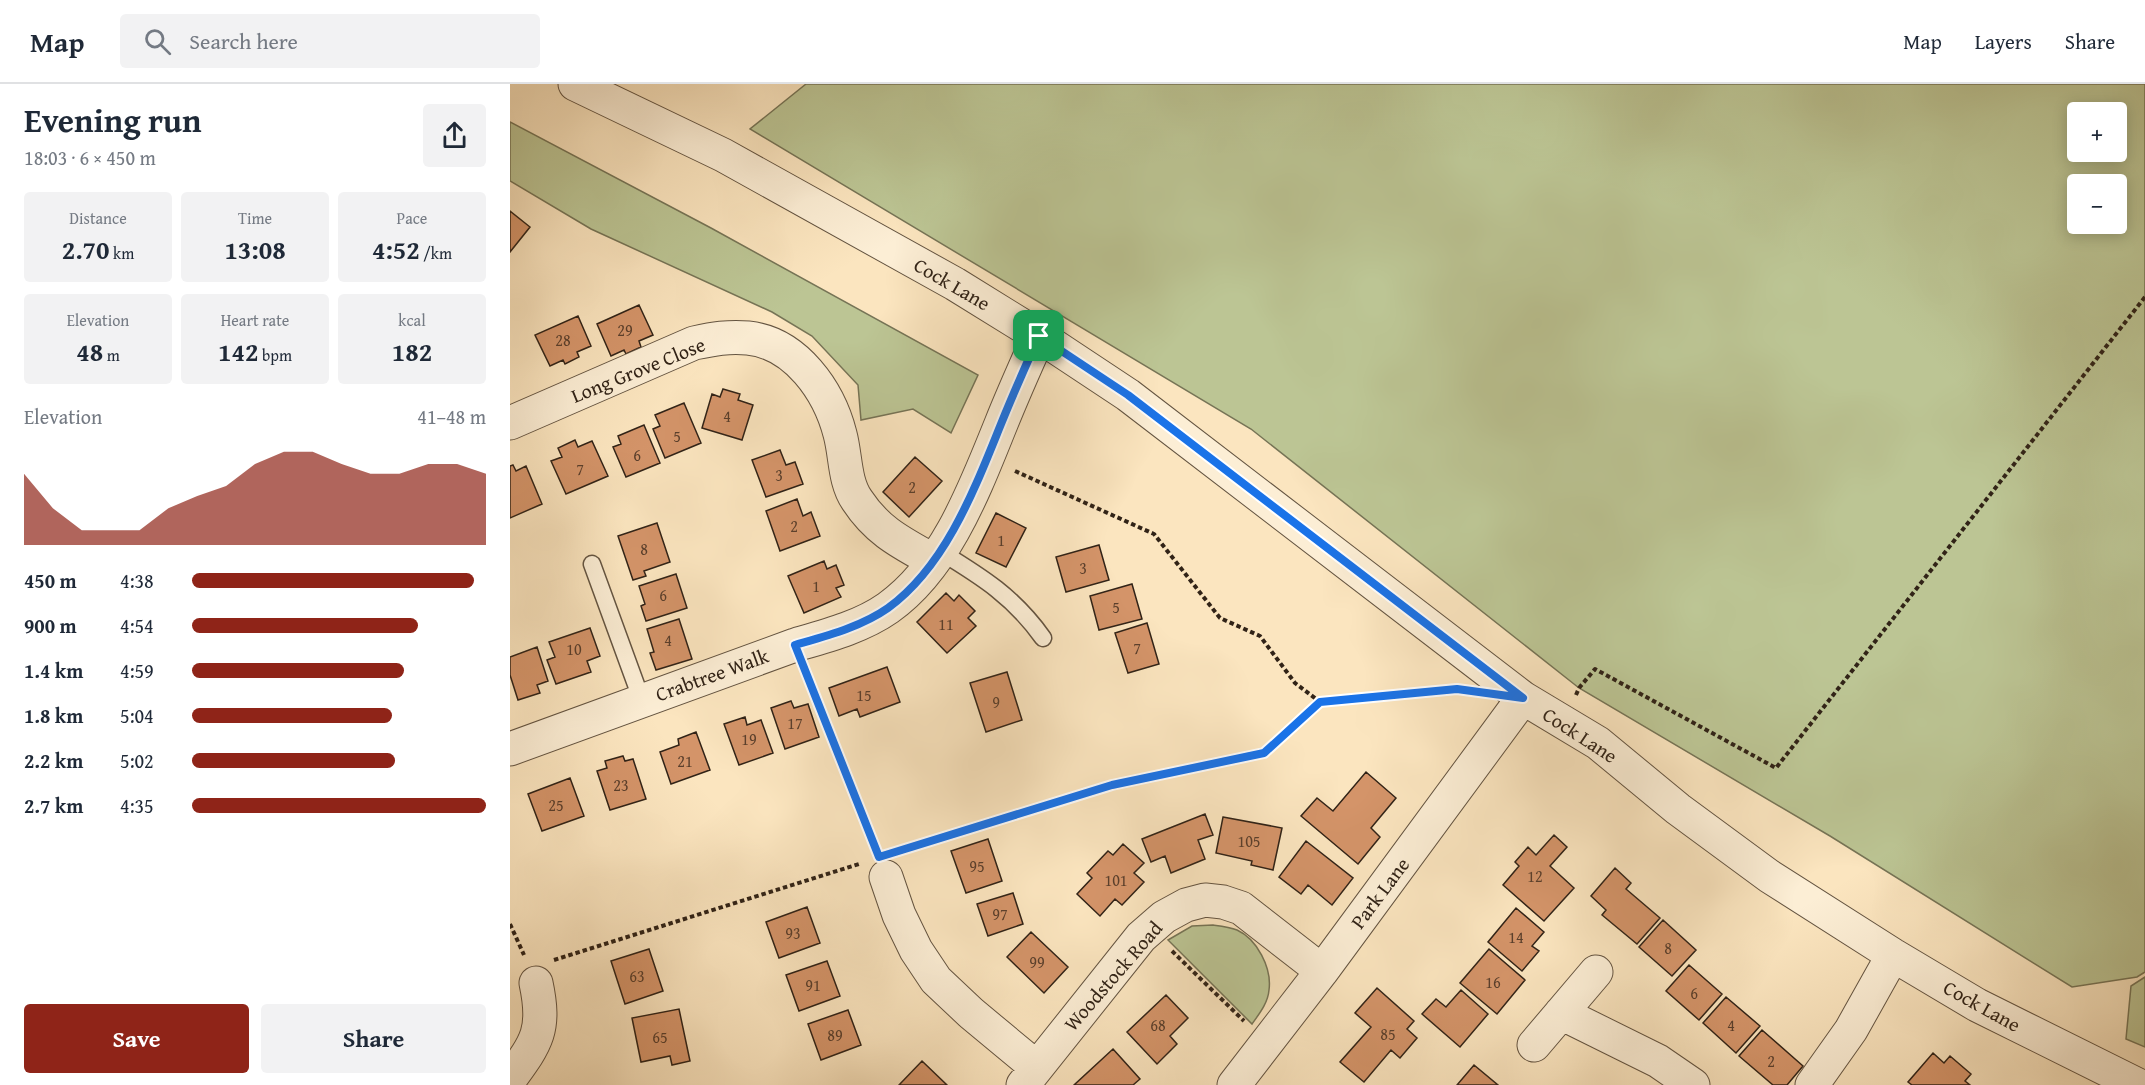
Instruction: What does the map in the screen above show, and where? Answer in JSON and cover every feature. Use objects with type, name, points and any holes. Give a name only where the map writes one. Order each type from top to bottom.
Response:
[{"type":"street","name":"Cock Lane","points":[[575,84],[723,155],[955,284],[1039,336],[1128,395],[1523,698],[1598,743],[1678,809],[1769,876],[1977,1005],[2138,1085]]},
{"type":"street","name":"Crabtree Walk","points":[[510,749],[795,645],[840,631],[886,609],[912,589],[937,557],[987,458],[1039,336]]},
{"type":"street","name":"Long Grove Close","points":[[510,423],[694,343],[722,337],[750,338],[787,353],[819,385],[832,409],[841,435],[846,472],[855,498],[869,517],[889,536],[937,557]]},
{"type":"street","name":"Park Lane","points":[[1234,1085],[1322,971],[1523,698]]},
{"type":"street","name":"Woodstock Road","points":[[882,867],[898,915],[916,950],[936,980],[1029,1076],[1115,968],[1164,917],[1186,905],[1205,900],[1223,902],[1241,908],[1322,971]]},
{"type":"street","points":[[1812,1085],[1851,1030],[1893,955]]},
{"type":"street","points":[[510,1079],[538,1034],[541,1008],[538,967]]},
{"type":"street","points":[[1533,1045],[1596,972]]},
{"type":"street","points":[[1561,1013],[1658,1061],[1693,1085]]},
{"type":"lane","points":[[937,557],[995,586],[1029,618],[1043,638]]},
{"type":"lane","points":[[592,564],[642,701]]},
{"type":"path","points":[[1565,723],[1580,688],[1596,669],[1776,768],[2145,297]]},
{"type":"path","points":[[987,458],[1154,534],[1220,618],[1260,636],[1295,683],[1320,702]]},
{"type":"path","points":[[795,645],[882,867]]},
{"type":"path","points":[[510,924],[538,967],[882,867],[1112,785],[1264,753],[1320,702],[1457,689],[1468,691]]},
{"type":"path","points":[[1151,929],[1266,1043]]},
{"type":"green space","points":[[806,84],[2145,84],[2145,972],[2137,977],[2072,987],[1830,836],[1579,688],[1251,429],[750,129]]},
{"type":"green space","points":[[510,122],[711,228],[978,375],[951,433],[913,409],[861,420],[858,385],[812,336],[772,312],[591,229],[510,181]]},
{"type":"green space","points":[[1213,925],[1231,928],[1244,934],[1262,955],[1268,973],[1268,995],[1263,1008],[1252,1024],[1168,940],[1192,926]]},
{"type":"green space","points":[[2145,977],[2145,1047],[2126,1039],[2131,986]]},
{"type":"building","points":[[510,211],[530,227],[510,252]]},
{"type":"building","points":[[639,305],[653,335],[639,341],[641,347],[626,354],[624,350],[611,356],[597,324]]},
{"type":"building","points":[[578,316],[591,346],[577,352],[579,357],[565,364],[563,360],[550,366],[535,335]]},
{"type":"building","points":[[723,389],[740,394],[738,400],[753,405],[742,440],[702,428],[712,394],[720,397]]},
{"type":"building","points":[[684,403],[701,443],[665,458],[653,429],[660,426],[655,415]]},
{"type":"building","points":[[644,425],[660,463],[626,477],[613,447],[621,444],[618,436]]},
{"type":"building","points":[[575,440],[578,447],[592,441],[608,476],[566,494],[551,461],[562,457],[558,448]]},
{"type":"building","points":[[780,450],[786,465],[795,462],[803,484],[766,497],[752,460]]},
{"type":"building","points":[[915,457],[942,481],[909,517],[883,492]]},
{"type":"building","points":[[513,465],[516,471],[526,466],[542,504],[510,518],[510,466]]},
{"type":"building","points":[[797,499],[803,516],[811,512],[820,536],[780,551],[766,511]]},
{"type":"building","points":[[996,513],[1026,528],[1006,567],[976,553]]},
{"type":"building","points":[[657,523],[670,562],[644,571],[646,576],[633,580],[618,536]]},
{"type":"building","points":[[1099,545],[1109,580],[1066,592],[1056,557]]},
{"type":"building","points":[[824,561],[827,569],[836,565],[844,585],[836,588],[841,597],[804,613],[788,576]]},
{"type":"building","points":[[676,574],[687,608],[646,621],[641,606],[645,604],[639,586]]},
{"type":"building","points":[[1132,584],[1142,619],[1099,630],[1090,596]]},
{"type":"building","points":[[946,593],[954,601],[959,595],[975,611],[968,618],[976,626],[947,653],[917,622]]},
{"type":"building","points":[[679,619],[692,659],[656,670],[650,653],[654,652],[647,629]]},
{"type":"building","points":[[1147,623],[1159,664],[1128,673],[1115,633]]},
{"type":"building","points":[[590,628],[600,656],[587,661],[591,672],[556,684],[547,660],[555,657],[549,642]]},
{"type":"building","points":[[537,647],[548,681],[537,685],[540,693],[518,700],[510,675],[510,657]]},
{"type":"building","points":[[887,667],[900,702],[860,717],[857,709],[839,716],[829,688]]},
{"type":"building","points":[[1007,672],[1022,720],[986,732],[970,683]]},
{"type":"building","points":[[791,701],[794,708],[808,704],[819,737],[785,749],[771,708]]},
{"type":"building","points":[[745,717],[747,725],[761,720],[773,753],[739,765],[724,724]]},
{"type":"building","points":[[696,732],[710,770],[671,784],[660,752],[679,745],[678,739]]},
{"type":"building","points":[[623,756],[625,761],[633,759],[646,799],[610,810],[597,771],[607,768],[605,761]]},
{"type":"building","points":[[1366,772],[1396,798],[1371,828],[1380,837],[1358,864],[1301,816],[1317,798],[1333,811]]},
{"type":"building","points":[[570,778],[584,816],[542,831],[528,794]]},
{"type":"building","points":[[1205,814],[1213,835],[1198,840],[1205,859],[1171,873],[1165,856],[1151,862],[1142,839]]},
{"type":"building","points":[[1223,817],[1282,828],[1273,870],[1251,865],[1252,861],[1216,853]]},
{"type":"building","points":[[1554,835],[1567,847],[1550,866],[1574,888],[1544,921],[1503,885],[1519,866],[1515,862],[1528,847],[1536,855]]},
{"type":"building","points":[[988,839],[1002,881],[966,893],[951,851]]},
{"type":"building","points":[[1306,841],[1353,878],[1332,905],[1308,885],[1301,894],[1279,877]]},
{"type":"building","points":[[1123,844],[1144,863],[1134,873],[1144,882],[1122,905],[1115,899],[1100,916],[1077,894],[1092,878],[1087,873],[1108,851],[1113,855]]},
{"type":"building","points":[[1615,868],[1631,883],[1626,889],[1660,918],[1637,944],[1602,915],[1606,910],[1591,896]]},
{"type":"building","points":[[1013,893],[1023,924],[988,936],[977,904]]},
{"type":"building","points":[[807,907],[820,943],[779,958],[766,922]]},
{"type":"building","points":[[1516,908],[1544,932],[1532,946],[1539,951],[1522,971],[1488,942]]},
{"type":"building","points":[[1663,920],[1696,950],[1672,976],[1639,947]]},
{"type":"building","points":[[1031,932],[1068,967],[1044,993],[1007,957]]},
{"type":"building","points":[[649,949],[663,991],[625,1004],[611,961]]},
{"type":"building","points":[[1489,949],[1525,980],[1497,1014],[1460,983]]},
{"type":"building","points":[[827,961],[840,996],[799,1011],[786,975]]},
{"type":"building","points":[[1689,965],[1722,994],[1699,1020],[1666,991]]},
{"type":"building","points":[[1377,988],[1414,1021],[1407,1029],[1417,1038],[1400,1058],[1391,1050],[1364,1082],[1340,1062],[1371,1027],[1355,1013]]},
{"type":"building","points":[[1461,990],[1488,1014],[1460,1047],[1422,1014],[1436,999],[1446,1007]]},
{"type":"building","points":[[1166,995],[1188,1018],[1170,1036],[1177,1044],[1157,1064],[1127,1032]]},
{"type":"building","points":[[1726,997],[1760,1026],[1736,1053],[1703,1023]]},
{"type":"building","points":[[679,1009],[690,1061],[672,1065],[670,1056],[641,1062],[632,1018]]},
{"type":"building","points":[[848,1010],[861,1045],[821,1060],[808,1024]]},
{"type":"building","points":[[1762,1030],[1803,1066],[1787,1085],[1773,1085],[1739,1056]]},
{"type":"building","points":[[1113,1049],[1140,1079],[1133,1085],[1074,1085]]},
{"type":"building","points":[[1933,1053],[1944,1063],[1950,1056],[1971,1074],[1965,1081],[1970,1085],[1912,1085],[1908,1082]]},
{"type":"building","points":[[922,1061],[947,1085],[899,1085]]},
{"type":"building","points":[[1474,1065],[1498,1085],[1457,1085]]},
{"type":"route","points":[[1039,336],[1128,395],[1523,698],[1457,689],[1320,702],[1264,753],[1112,785],[879,857],[795,645],[830,635],[858,623],[886,609],[912,589],[941,552],[968,500],[1039,336]]}]
